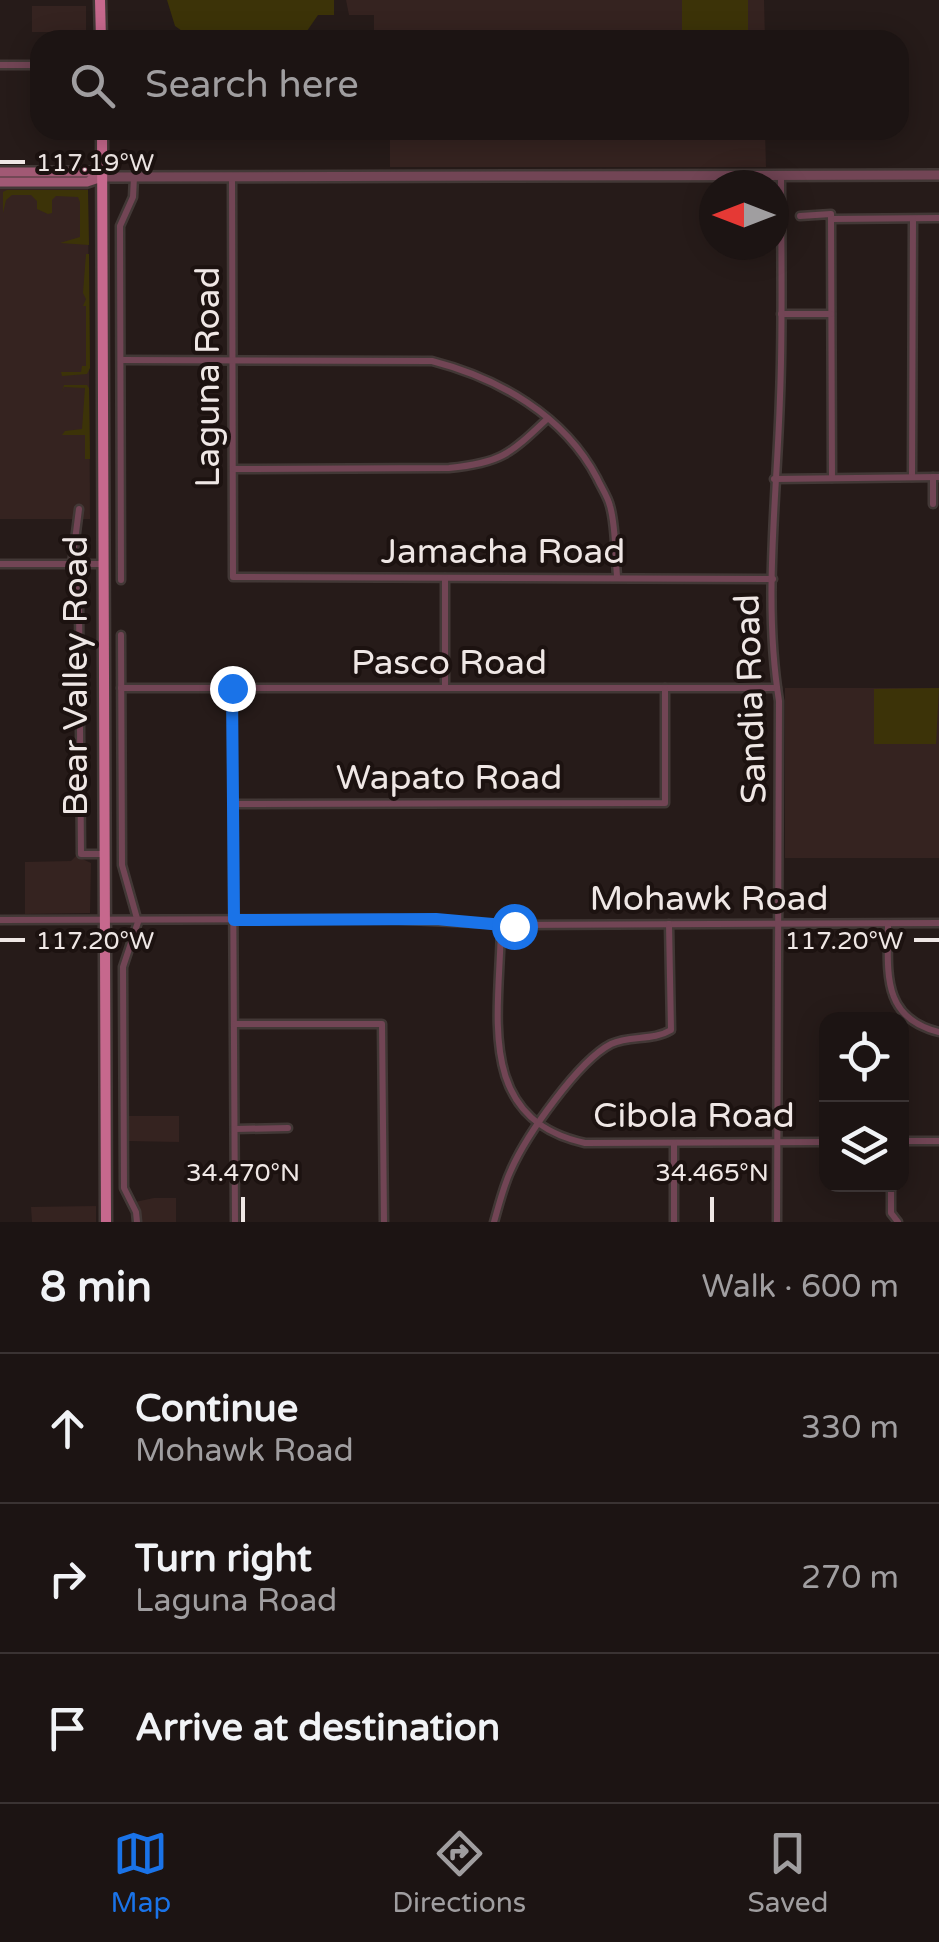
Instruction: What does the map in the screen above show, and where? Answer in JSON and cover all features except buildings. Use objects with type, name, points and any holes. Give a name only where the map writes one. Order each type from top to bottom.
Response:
[{"type":"main road","points":[[100,0],[101,30]]},
{"type":"main road","name":"Bear Valley Road","points":[[102,140],[106,1222]]},
{"type":"main road","points":[[0,172],[88,172],[102,177]]},
{"type":"main road","points":[[0,182],[87,182],[102,177]]},
{"type":"street","points":[[0,65],[30,64]]},
{"type":"street","name":"Laguna Road","points":[[232,176],[233,577]]},
{"type":"street","points":[[102,177],[699,176]]},
{"type":"street","points":[[789,176],[939,176]]},
{"type":"street","points":[[121,580],[120,226],[132,196],[134,177]]},
{"type":"street","points":[[800,216],[831,214],[832,478]]},
{"type":"street","points":[[912,218],[912,478]]},
{"type":"street","points":[[831,219],[939,218]]},
{"type":"street","name":"Sandia Road","points":[[777,1222],[780,701],[776,688],[772,578],[780,400],[781,260]]},
{"type":"street","points":[[781,314],[832,314]]},
{"type":"street","points":[[120,360],[432,361],[472,372],[518,396],[571,438],[585,456],[610,505],[616,576]]},
{"type":"street","points":[[234,469],[449,468],[482,464],[509,454],[547,418]]},
{"type":"street","points":[[774,479],[936,477],[933,504]]},
{"type":"street","points":[[79,508],[72,564],[79,600],[81,854],[105,854]]},
{"type":"street","points":[[0,564],[104,564]]},
{"type":"street","name":"Jamacha Road","points":[[233,577],[772,578]]},
{"type":"street","points":[[445,578],[445,687]]},
{"type":"street","points":[[121,634],[122,865],[138,922],[123,967],[124,1188],[138,1222]]},
{"type":"street","name":"Pasco Road","points":[[121,688],[776,688]]},
{"type":"street","points":[[232,688],[236,1222]]},
{"type":"street","name":"Wapato Road","points":[[234,804],[665,803],[665,688]]},
{"type":"street","name":"Mohawk Road","points":[[0,920],[436,919],[501,925],[939,923]]},
{"type":"street","points":[[494,1222],[511,1169],[580,1068],[611,1044],[671,1030],[669,924]]},
{"type":"street","points":[[888,924],[888,980],[899,1012]]},
{"type":"street","points":[[501,925],[502,1072],[516,1103],[538,1126]]},
{"type":"street","points":[[909,1023],[939,1032]]},
{"type":"street","points":[[234,1024],[382,1024],[384,1222]]},
{"type":"street","name":"Cibola Road","points":[[538,1126],[560,1138],[585,1143],[819,1142]]},
{"type":"street","points":[[236,1129],[288,1128]]},
{"type":"street","points":[[909,1141],[939,1140]]},
{"type":"street","points":[[674,1143],[674,1222]]},
{"type":"street","points":[[891,1192],[891,1213],[898,1222]]},
{"type":"shaded area","points":[[167,0],[334,0],[334,15],[318,15],[308,30],[181,30],[175,26]]},
{"type":"shaded area","points":[[346,0],[764,0],[765,30],[374,30],[374,15],[349,15]]},
{"type":"shaded area","points":[[682,0],[748,0],[748,30],[682,30]]},
{"type":"shaded area","points":[[32,6],[86,6],[86,30],[32,30]]},
{"type":"shaded area","points":[[390,140],[765,140],[766,167],[390,167]]},
{"type":"shaded area","points":[[88,188],[90,519],[0,519],[0,189]]},
{"type":"shaded area","points":[[88,190],[89,245],[60,243],[80,237],[78,197],[56,196],[52,213],[48,214],[37,209],[37,201],[31,195],[12,195],[6,200],[3,213],[3,192]]},
{"type":"shaded area","points":[[86,254],[90,368],[87,374],[62,376],[61,372],[81,372],[82,366],[86,366]]},
{"type":"shaded area","points":[[64,385],[89,388],[90,459],[85,459],[85,435],[62,435],[82,429],[85,388],[64,387],[62,392]]},
{"type":"shaded area","points":[[785,688],[939,688],[939,858],[785,858]]},
{"type":"shaded area","points":[[939,688],[936,744],[874,744],[874,689]]},
{"type":"shaded area","points":[[76,856],[91,863],[90,913],[25,914],[25,862],[71,861]]},
{"type":"shaded area","points":[[128,1116],[179,1116],[179,1142],[128,1141]]},
{"type":"shaded area","points":[[176,1198],[176,1222],[142,1222],[135,1202]]},
{"type":"shaded area","points":[[96,1206],[96,1222],[32,1222],[31,1207]]},
{"type":"route","points":[[232,688],[234,920],[436,919],[514,926]]}]
